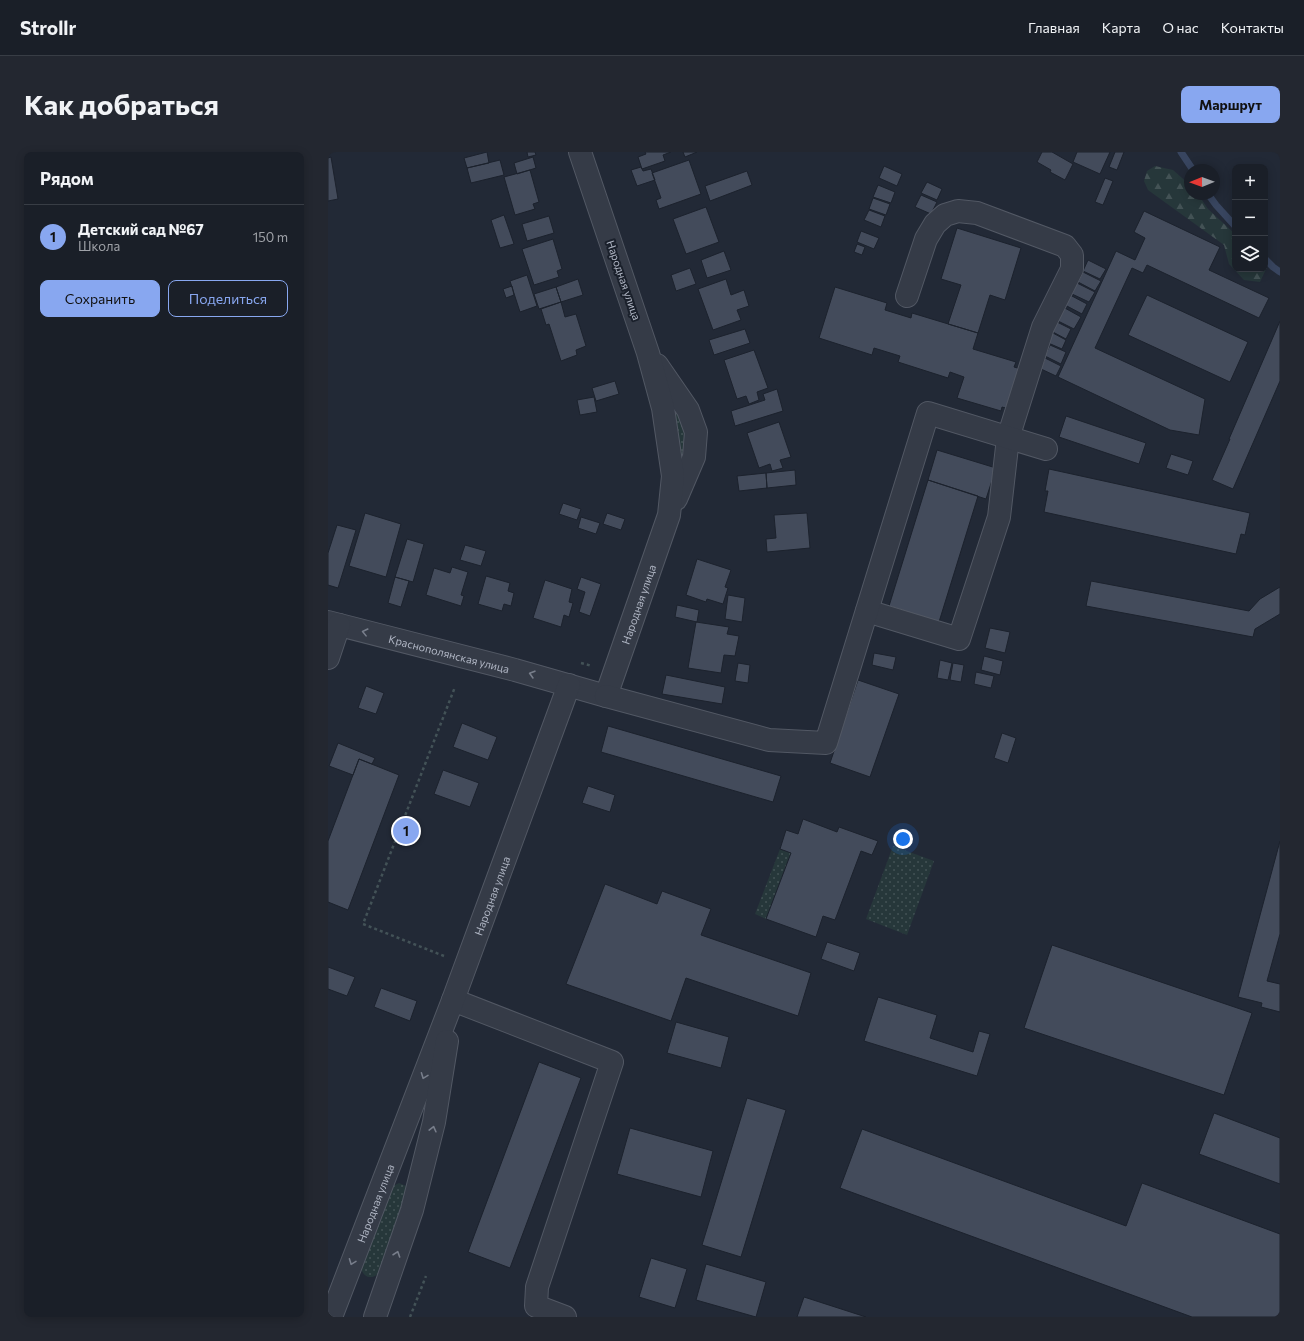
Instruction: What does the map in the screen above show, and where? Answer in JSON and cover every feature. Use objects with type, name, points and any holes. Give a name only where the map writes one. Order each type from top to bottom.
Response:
[{"type":"street","name":"Народная улица","points":[[580,152],[648,353],[663,408],[673,476],[670,515],[606,696]]},
{"type":"street","points":[[867,611],[959,639],[1000,517],[1008,438],[1043,327],[1072,269],[1072,255],[1065,246],[977,213],[958,211],[945,215],[935,224],[926,238],[907,296]]},
{"type":"street","points":[[648,353],[688,410],[696,432],[694,457],[670,515]]},
{"type":"street","points":[[569,685],[769,740],[826,743],[928,413],[1046,449]]},
{"type":"street","points":[[328,658],[334,624]]},
{"type":"street","name":"Краснополянская улица","points":[[334,624],[569,685]]},
{"type":"street","name":"Народная улица","points":[[331,1317],[453,1000],[569,685]]},
{"type":"street","name":"Народная улица","points":[[375,1317],[412,1210],[431,1137],[453,1000]]},
{"type":"street","points":[[453,1000],[612,1062],[537,1287],[536,1306],[565,1317]]},
{"type":"path","points":[[444,956],[363,924],[456,687]]},
{"type":"path","points":[[410,1317],[426,1276]]},
{"type":"green space","points":[[1155,166],[1173,170],[1184,180],[1184,200],[1202,200],[1208,209],[1232,231],[1232,267],[1229,264],[1224,245],[1148,190],[1144,181],[1147,171]]},
{"type":"green space","points":[[1236,272],[1265,272],[1260,282],[1244,280]]},
{"type":"green space","points":[[675,405],[691,443],[682,457],[677,456],[668,406]]},
{"type":"green space","points":[[893,846],[934,861],[907,935],[866,919]]},
{"type":"green space","points":[[780,849],[791,853],[766,919],[755,914]]},
{"type":"green space","points":[[399,1183],[406,1186],[408,1192],[378,1274],[373,1277],[368,1277],[364,1274],[361,1268],[393,1186]]},
{"type":"building","points":[[487,152],[489,163],[467,168],[464,158]]},
{"type":"building","points":[[527,152],[535,152],[536,155],[528,157]]},
{"type":"building","points":[[645,152],[671,152],[663,155],[665,161],[642,169],[638,157],[646,154]]},
{"type":"building","points":[[683,152],[697,152],[685,157]]},
{"type":"building","points":[[1042,152],[1052,152],[1073,164],[1065,180],[1050,172],[1051,170],[1037,162]]},
{"type":"building","points":[[1077,152],[1110,152],[1100,174],[1073,162]]},
{"type":"building","points":[[1115,152],[1124,152],[1117,170],[1109,167]]},
{"type":"building","points":[[331,157],[338,199],[328,201],[328,158]]},
{"type":"building","points":[[533,157],[536,168],[517,174],[514,163]]},
{"type":"building","points":[[500,160],[504,175],[471,183],[467,168]]},
{"type":"building","points":[[689,160],[701,194],[659,209],[656,200],[661,198],[652,173]]},
{"type":"building","points":[[884,166],[902,174],[897,186],[879,178]]},
{"type":"building","points":[[641,167],[643,171],[651,169],[655,180],[637,186],[631,170]]},
{"type":"building","points":[[530,170],[539,202],[533,204],[535,209],[515,215],[504,177]]},
{"type":"building","points":[[747,171],[752,185],[710,201],[705,186]]},
{"type":"building","points":[[1105,178],[1113,181],[1103,205],[1095,202]]},
{"type":"building","points":[[927,182],[942,189],[937,200],[921,193]]},
{"type":"building","points":[[878,185],[895,192],[891,203],[873,197]]},
{"type":"building","points":[[921,195],[937,202],[931,214],[915,207]]},
{"type":"building","points":[[873,198],[890,204],[886,215],[869,209]]},
{"type":"building","points":[[706,207],[719,242],[686,254],[673,219]]},
{"type":"building","points":[[869,210],[885,216],[881,227],[864,220]]},
{"type":"building","points":[[1144,211],[1220,247],[1209,270],[1269,298],[1259,318],[1147,265],[1143,273],[1132,268],[1095,348],[1205,399],[1199,435],[1170,430],[1058,377],[1116,251],[1135,260],[1145,238],[1134,232]]},
{"type":"building","points":[[504,215],[514,244],[500,248],[491,220]]},
{"type":"building","points":[[549,216],[554,233],[527,241],[522,224]]},
{"type":"building","points":[[957,228],[1021,248],[1005,300],[990,295],[978,333],[948,324],[961,285],[941,279]]},
{"type":"building","points":[[861,231],[879,238],[874,249],[857,242]]},
{"type":"building","points":[[553,239],[562,269],[557,271],[559,277],[534,285],[522,249]]},
{"type":"building","points":[[857,244],[865,247],[862,255],[854,252]]},
{"type":"building","points":[[724,251],[731,270],[707,278],[701,260]]},
{"type":"building","points":[[1088,260],[1106,269],[1100,279],[1083,271]]},
{"type":"building","points":[[690,268],[696,284],[676,291],[671,275]]},
{"type":"building","points":[[1083,272],[1101,281],[1095,291],[1078,282]]},
{"type":"building","points":[[527,275],[537,306],[520,312],[510,281]]},
{"type":"building","points":[[578,279],[583,295],[561,302],[556,287]]},
{"type":"building","points":[[726,279],[731,295],[744,290],[749,306],[737,310],[741,320],[713,330],[698,289]]},
{"type":"building","points":[[1077,283],[1095,292],[1089,302],[1072,294]]},
{"type":"building","points":[[512,286],[514,295],[506,298],[503,289]]},
{"type":"building","points":[[556,287],[561,302],[539,309],[534,294]]},
{"type":"building","points":[[835,287],[887,303],[885,310],[911,318],[912,313],[978,333],[973,349],[1016,362],[1014,367],[1021,369],[1009,409],[1002,407],[1001,411],[957,398],[964,377],[950,372],[948,378],[898,362],[900,356],[874,348],[872,355],[819,338]]},
{"type":"building","points":[[1070,295],[1087,304],[1082,314],[1065,305]]},
{"type":"building","points":[[1147,295],[1248,342],[1230,382],[1128,335]]},
{"type":"building","points":[[561,302],[565,317],[576,314],[586,346],[576,350],[577,355],[561,361],[549,324],[546,325],[541,309]]},
{"type":"building","points":[[1063,307],[1081,317],[1074,329],[1056,320]]},
{"type":"building","points":[[1055,321],[1071,329],[1066,339],[1051,331]]},
{"type":"building","points":[[1280,321],[1280,381],[1233,489],[1212,480]]},
{"type":"building","points":[[745,329],[750,343],[714,355],[709,340]]},
{"type":"building","points":[[1051,332],[1066,340],[1062,349],[1046,342]]},
{"type":"building","points":[[1050,345],[1066,352],[1061,364],[1045,356]]},
{"type":"building","points":[[754,350],[768,388],[757,392],[759,400],[749,404],[746,396],[737,399],[724,360]]},
{"type":"building","points":[[1045,358],[1061,366],[1056,376],[1041,369]]},
{"type":"building","points":[[615,381],[619,394],[596,401],[592,388]]},
{"type":"building","points":[[777,389],[783,411],[735,426],[731,411],[765,400],[763,394]]},
{"type":"building","points":[[594,397],[597,412],[580,415],[577,400]]},
{"type":"building","points":[[1066,416],[1146,443],[1139,464],[1059,437]]},
{"type":"building","points":[[779,422],[791,457],[780,460],[783,468],[772,471],[770,464],[759,468],[747,433]]},
{"type":"building","points":[[937,450],[996,468],[986,499],[928,480]]},
{"type":"building","points":[[1171,454],[1193,461],[1188,475],[1166,468]]},
{"type":"building","points":[[1049,469],[1250,513],[1245,535],[1241,534],[1236,554],[1044,512],[1048,491],[1045,491]]},
{"type":"building","points":[[795,470],[796,485],[767,488],[766,473]]},
{"type":"building","points":[[766,473],[767,488],[739,491],[737,476]]},
{"type":"building","points":[[928,480],[978,496],[939,622],[889,606]]},
{"type":"building","points":[[563,503],[581,509],[577,520],[559,514]]},
{"type":"building","points":[[365,513],[401,524],[386,577],[349,566]]},
{"type":"building","points":[[607,513],[625,519],[621,530],[603,524]]},
{"type":"building","points":[[807,513],[810,548],[767,552],[766,539],[776,538],[774,515]]},
{"type":"building","points":[[581,517],[600,523],[596,534],[578,528]]},
{"type":"building","points":[[337,525],[356,530],[338,588],[328,585],[328,553]]},
{"type":"building","points":[[407,539],[424,544],[413,582],[395,577]]},
{"type":"building","points":[[465,545],[486,551],[481,566],[460,560]]},
{"type":"building","points":[[697,559],[731,570],[725,587],[728,588],[723,604],[707,599],[706,602],[686,595]]},
{"type":"building","points":[[452,567],[468,572],[461,595],[464,596],[461,606],[426,595],[434,568],[450,573]]},
{"type":"building","points":[[486,576],[510,583],[508,591],[514,593],[511,606],[504,604],[502,611],[478,604]]},
{"type":"building","points":[[395,577],[409,581],[401,607],[388,603]]},
{"type":"building","points":[[581,577],[601,584],[590,616],[579,612],[585,592],[577,589]]},
{"type":"building","points":[[545,580],[572,589],[569,602],[573,603],[569,617],[564,615],[561,627],[533,618]]},
{"type":"building","points":[[1091,581],[1249,611],[1260,599],[1280,587],[1280,614],[1255,629],[1253,637],[1086,606]]},
{"type":"building","points":[[728,595],[745,598],[742,622],[725,619]]},
{"type":"building","points":[[677,605],[699,610],[697,622],[675,617]]},
{"type":"building","points":[[696,622],[729,627],[727,634],[739,636],[735,656],[724,655],[721,673],[688,668]]},
{"type":"building","points":[[990,628],[1010,632],[1005,653],[985,648]]},
{"type":"building","points":[[874,653],[896,657],[893,670],[872,665]]},
{"type":"building","points":[[984,656],[1003,661],[1000,675],[981,670]]},
{"type":"building","points":[[940,660],[952,663],[948,680],[937,678]]},
{"type":"building","points":[[738,663],[750,665],[748,683],[735,681]]},
{"type":"building","points":[[953,663],[964,665],[961,682],[950,680]]},
{"type":"building","points":[[976,672],[994,676],[991,688],[974,684]]},
{"type":"building","points":[[666,675],[725,687],[722,704],[662,694]]},
{"type":"building","points":[[858,680],[899,694],[870,777],[830,763]]},
{"type":"building","points":[[366,686],[384,693],[376,714],[358,708]]},
{"type":"building","points":[[462,723],[497,737],[488,760],[453,747]]},
{"type":"building","points":[[608,726],[781,776],[773,802],[601,752]]},
{"type":"building","points":[[1002,733],[1016,738],[1008,763],[994,758]]},
{"type":"building","points":[[338,743],[375,758],[372,764],[359,759],[353,775],[329,766]]},
{"type":"building","points":[[359,759],[399,775],[348,910],[328,902],[328,841]]},
{"type":"building","points":[[443,770],[479,783],[470,807],[434,794]]},
{"type":"building","points":[[588,786],[615,795],[610,812],[582,803]]},
{"type":"building","points":[[803,819],[837,832],[839,827],[878,841],[872,855],[861,851],[835,920],[823,916],[816,937],[766,919],[791,853],[780,849],[786,830],[798,834]]},
{"type":"building","points":[[1280,841],[1280,934],[1267,981],[1280,984],[1280,1012],[1261,1007],[1262,1003],[1238,997]]},
{"type":"building","points":[[605,884],[657,904],[662,891],[711,909],[701,935],[811,973],[798,1016],[686,978],[671,1021],[566,984]]},
{"type":"building","points":[[827,942],[860,953],[854,971],[821,959]]},
{"type":"building","points":[[1052,945],[1252,1013],[1224,1095],[1024,1028]]},
{"type":"building","points":[[328,967],[355,977],[347,996],[328,989]]},
{"type":"building","points":[[381,988],[417,1001],[410,1021],[374,1007]]},
{"type":"building","points":[[878,997],[937,1015],[930,1038],[973,1052],[979,1031],[990,1034],[977,1076],[864,1041]]},
{"type":"building","points":[[676,1022],[729,1037],[721,1068],[667,1053]]},
{"type":"building","points":[[539,1062],[581,1078],[510,1268],[468,1252]]},
{"type":"building","points":[[747,1098],[786,1110],[741,1257],[702,1245]]},
{"type":"building","points":[[1214,1113],[1280,1138],[1280,1184],[1199,1154]]},
{"type":"building","points":[[630,1128],[713,1151],[701,1197],[617,1174]]},
{"type":"building","points":[[862,1129],[1126,1226],[1142,1183],[1280,1234],[1280,1317],[1192,1317],[840,1188]]},
{"type":"building","points":[[651,1258],[687,1269],[675,1308],[639,1297]]},
{"type":"building","points":[[706,1264],[766,1282],[756,1317],[696,1300]]},
{"type":"building","points":[[804,1297],[866,1317],[797,1317]]},
{"type":"waterway","points":[[1181,152],[1189,164]]},
{"type":"waterway","points":[[1212,200],[1232,223]]},
{"type":"waterway","points":[[1268,262],[1280,272]]},
{"type":"place","name":"Детский сад №67","points":[[406,831]]}]
